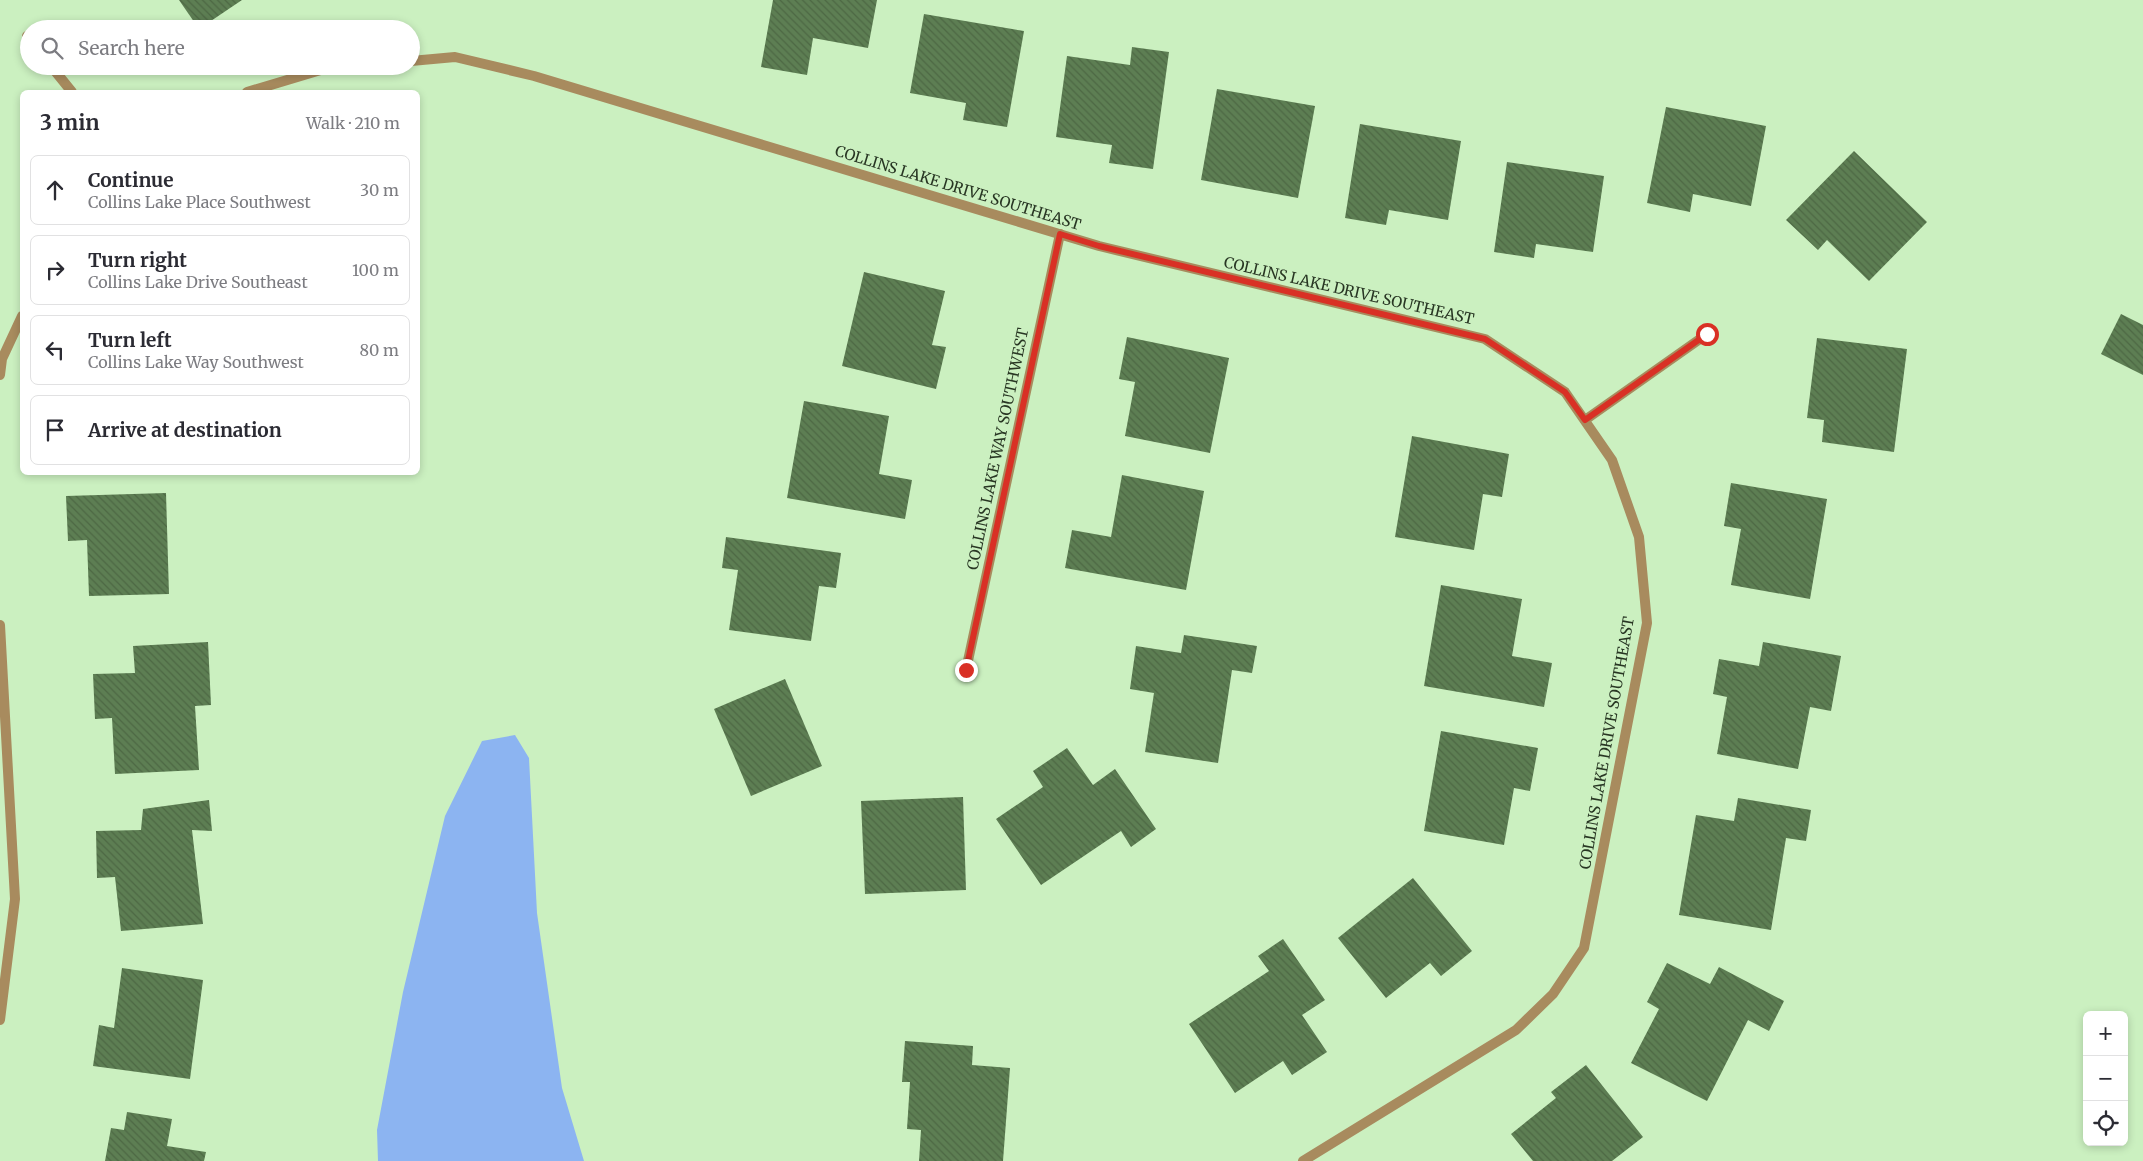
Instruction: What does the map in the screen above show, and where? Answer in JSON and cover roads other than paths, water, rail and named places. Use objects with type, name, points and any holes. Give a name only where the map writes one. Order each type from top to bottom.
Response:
[{"type":"street","name":"COLLINS LAKE DRIVE SOUTHEAST","points":[[420,60],[455,57],[534,76],[1109,249],[1485,339],[1565,392],[1612,460],[1639,537],[1647,623],[1584,948],[1552,994],[1516,1030],[1303,1161]]},
{"type":"street","points":[[58,75],[70,90]]},
{"type":"street","points":[[254,90],[304,75]]},
{"type":"street","name":"COLLINS LAKE WAY SOUTHWEST","points":[[966,670],[1060,234]]},
{"type":"street","points":[[0,375],[2,359],[20,320]]},
{"type":"street","points":[[1585,420],[1707,334]]},
{"type":"street","points":[[0,625],[15,899],[0,1020]]},
{"type":"water","points":[[515,735],[529,758],[537,913],[562,1088],[584,1161],[378,1161],[377,1130],[403,992],[445,816],[482,741]]}]
